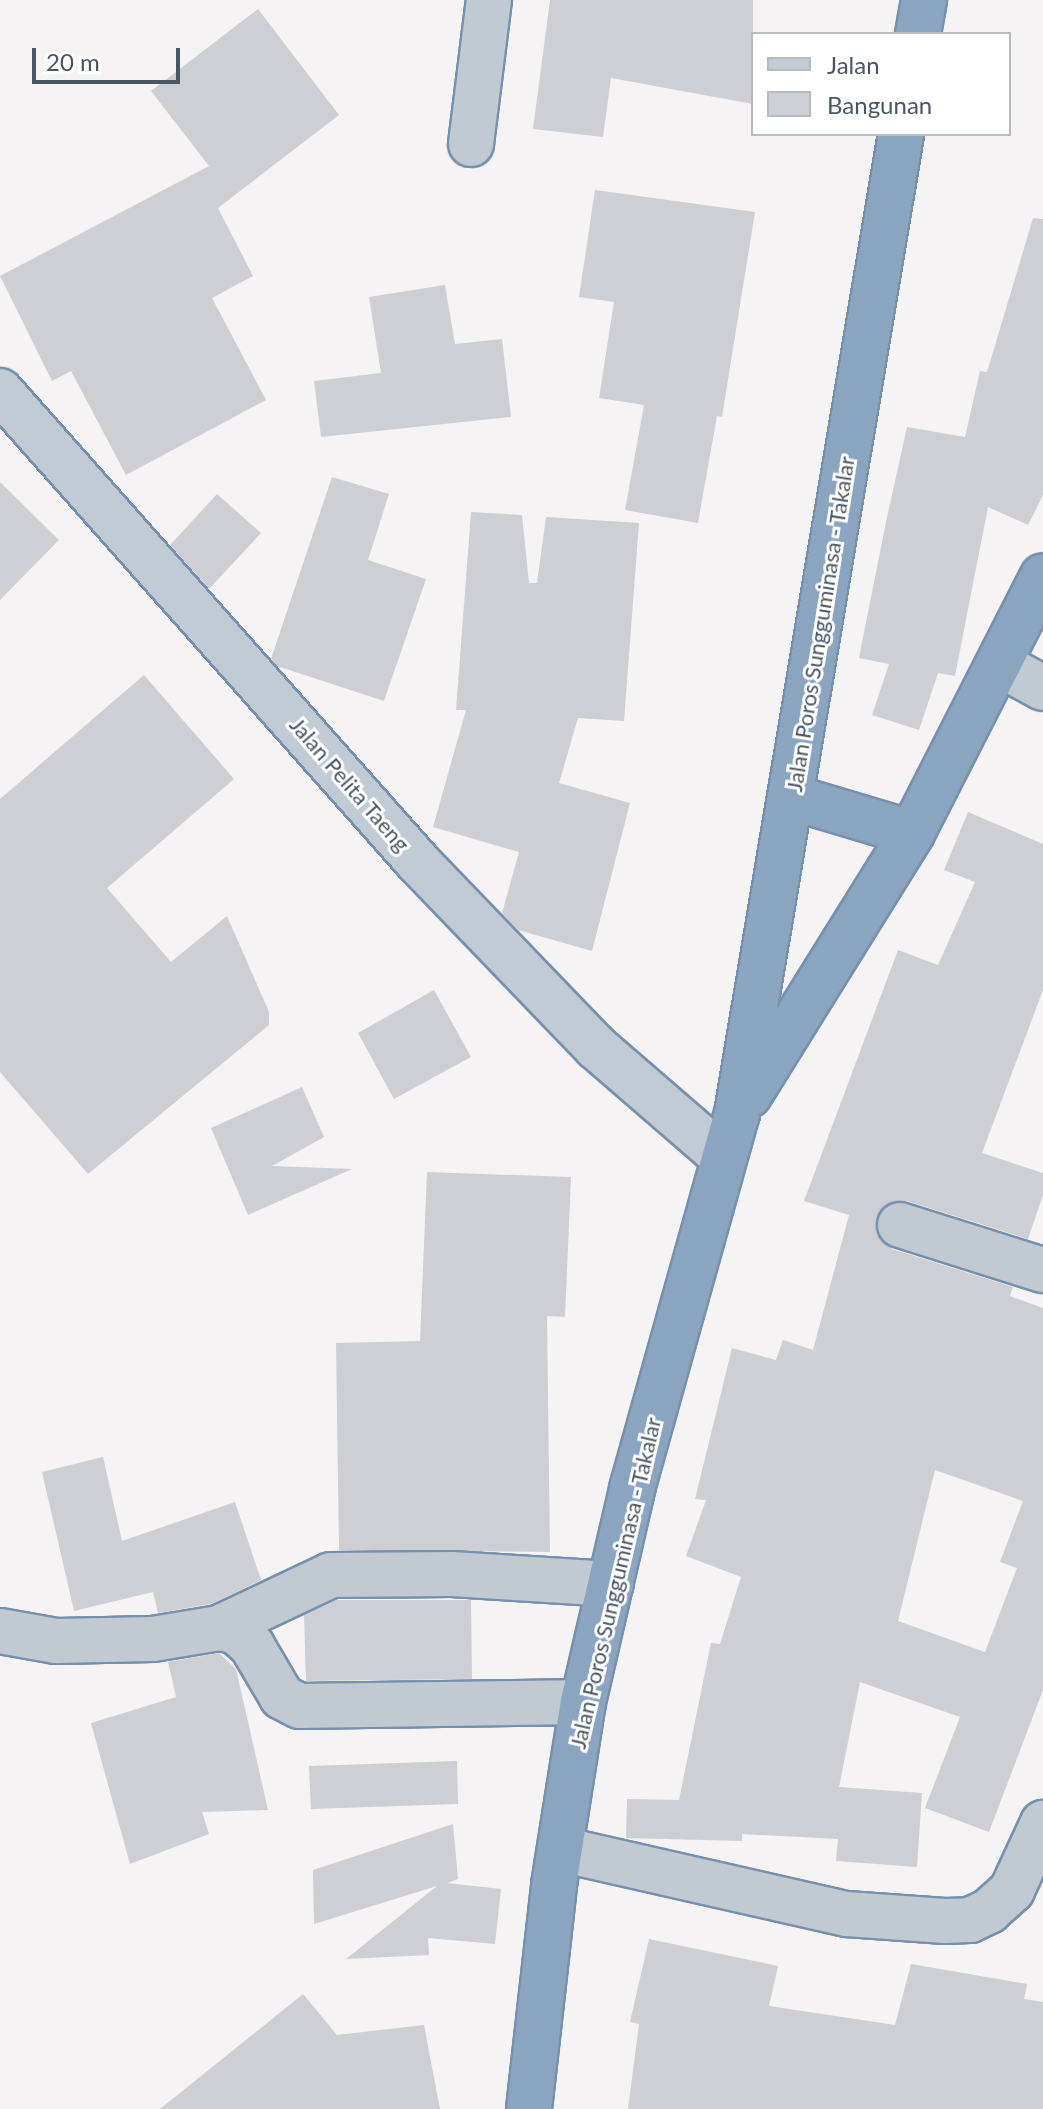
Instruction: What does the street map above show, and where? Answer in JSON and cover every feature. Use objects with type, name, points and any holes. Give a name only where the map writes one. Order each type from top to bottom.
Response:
[{"type":"highway","points":[[918,32],[924,0]]},
{"type":"highway","name":"Jalan Poros Sungguminasa - Takalar","points":[[529,2109],[560,1849],[583,1702],[722,1156],[737,1114],[901,136]]},
{"type":"highway","name":"Jalan Poros Sungguminasa - Takalar","points":[[737,1114],[912,833],[1043,576]]},
{"type":"highway","points":[[791,797],[912,833]]},
{"type":"street","points":[[471,144],[479,11]]},
{"type":"street","name":"Jalan Pelita Taeng","points":[[0,391],[417,861],[596,1047],[722,1156]]},
{"type":"street","points":[[999,664],[1043,688]]},
{"type":"street","points":[[900,1225],[1043,1270]]},
{"type":"street","points":[[0,1631],[56,1641],[153,1639],[219,1628],[331,1575],[452,1574],[611,1584]]},
{"type":"street","points":[[219,1628],[235,1631],[252,1646],[282,1697],[300,1706],[583,1702]]},
{"type":"street","points":[[560,1849],[847,1914],[957,1920],[989,1911],[1012,1890],[1043,1823]]},
{"type":"building","points":[[550,0],[753,0],[751,104],[611,78],[603,137],[533,129]]},
{"type":"building","points":[[258,9],[339,115],[218,208],[253,276],[212,298],[266,400],[126,475],[71,371],[52,381],[0,276],[209,166],[151,91]]},
{"type":"building","points":[[595,190],[755,212],[722,417],[717,416],[698,523],[625,510],[644,405],[599,398],[614,302],[579,297]]},
{"type":"building","points":[[1033,218],[1043,219],[1043,495],[1028,525],[988,507],[955,676],[938,673],[919,730],[872,715],[889,664],[859,658],[907,427],[965,437],[980,371],[987,372]]},
{"type":"building","points":[[445,285],[455,344],[502,339],[511,417],[321,437],[314,381],[381,373],[369,297]]},
{"type":"building","points":[[332,477],[389,494],[368,560],[426,579],[384,701],[277,666],[271,659]]},
{"type":"building","points":[[0,482],[59,540],[0,600]]},
{"type":"building","points":[[217,494],[261,533],[209,589],[170,545]]},
{"type":"building","points":[[471,512],[522,515],[529,583],[537,583],[546,517],[639,523],[624,721],[578,718],[559,783],[630,803],[592,951],[518,930],[502,913],[519,852],[433,827],[466,710],[456,710]]},
{"type":"building","points":[[144,675],[234,779],[107,888],[171,962],[227,916],[269,1012],[269,1025],[88,1174],[0,1072],[0,799]]},
{"type":"building","points":[[968,812],[1043,844],[1043,990],[982,1153],[1043,1173],[1043,1195],[1028,1239],[907,1201],[884,1206],[876,1230],[892,1249],[1013,1287],[1010,1296],[1043,1308],[1043,1690],[989,1832],[925,1808],[960,1717],[860,1682],[839,1787],[922,1793],[917,1867],[836,1861],[838,1839],[742,1834],[742,1841],[626,1838],[627,1799],[679,1800],[711,1643],[720,1644],[741,1577],[686,1556],[706,1500],[695,1499],[732,1348],[776,1360],[783,1340],[813,1350],[849,1215],[804,1201],[898,950],[938,965],[975,882],[944,870]],"holes":[[[935,1470],[1023,1501],[1000,1562],[1017,1568],[985,1652],[898,1621]]]},
{"type":"building","points":[[434,990],[471,1057],[394,1099],[358,1033]]},
{"type":"building","points":[[302,1087],[324,1137],[272,1166],[352,1169],[248,1215],[211,1128]]},
{"type":"building","points":[[427,1172],[571,1177],[565,1317],[547,1316],[550,1552],[339,1550],[336,1343],[420,1341]]},
{"type":"building","points":[[103,1457],[122,1541],[235,1502],[261,1580],[211,1604],[158,1613],[153,1592],[74,1611],[42,1472]]},
{"type":"building","points":[[337,1600],[471,1600],[472,1679],[306,1681],[304,1615]]},
{"type":"building","points":[[219,1653],[236,1669],[268,1810],[202,1812],[209,1834],[130,1864],[91,1723],[176,1697],[168,1662]]},
{"type":"building","points":[[457,1761],[458,1804],[311,1809],[309,1766]]},
{"type":"building","points":[[453,1824],[458,1879],[447,1883],[501,1889],[495,1944],[428,1938],[429,1955],[346,1959],[437,1886],[314,1924],[313,1870]]},
{"type":"building","points":[[649,1939],[778,1966],[769,2006],[895,2025],[911,1964],[1027,1984],[1024,1999],[1043,2002],[1043,2109],[628,2109],[639,2024],[630,2022]]},
{"type":"building","points":[[303,1994],[337,2035],[424,2025],[440,2109],[160,2109]]}]
